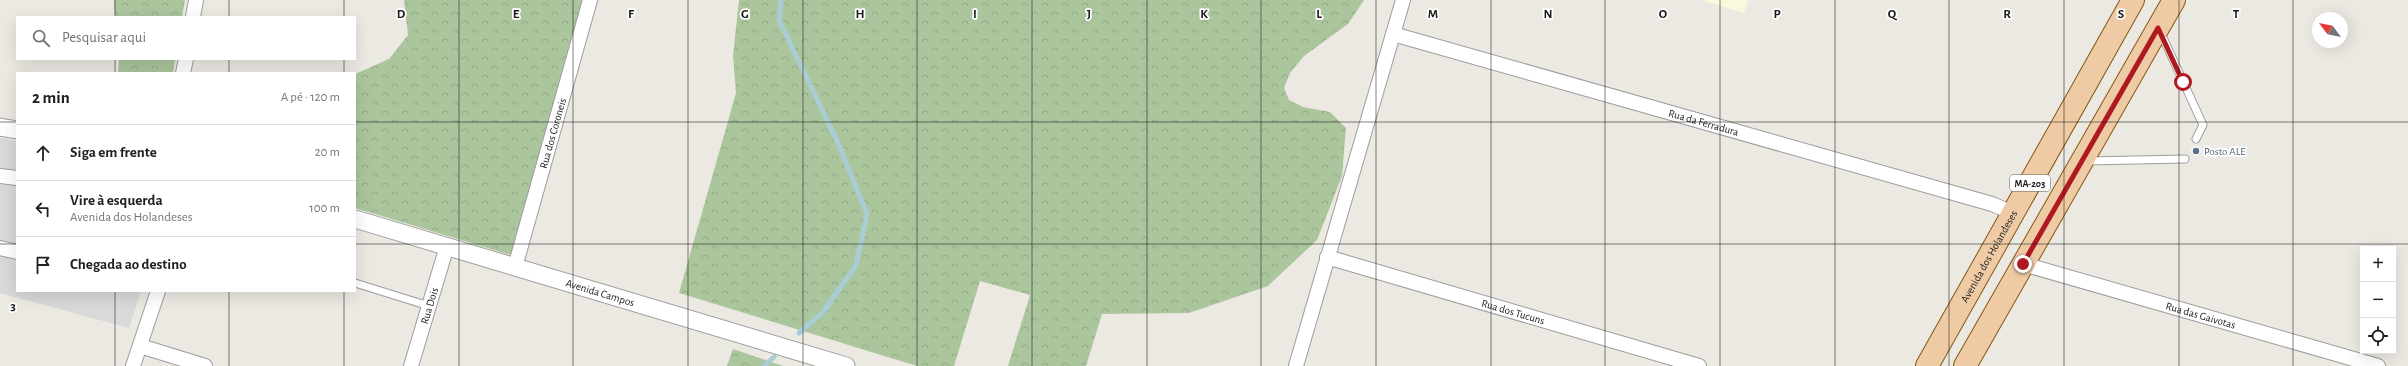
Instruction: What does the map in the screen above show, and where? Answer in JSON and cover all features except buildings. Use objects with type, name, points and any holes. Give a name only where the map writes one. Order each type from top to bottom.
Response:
[{"type":"main road","name":"Avenida dos Holandeses","points":[[1927,366],[2133,0]]},
{"type":"main road","name":"MA-203","points":[[1965,366],[2174,0]]},
{"type":"street","points":[[193,16],[196,0]]},
{"type":"street","name":"Rua dos Coroneis","points":[[515,267],[590,0]]},
{"type":"street","points":[[1296,366],[1403,0]]},
{"type":"street","name":"Rua da Ferradura","points":[[1393,34],[1992,204],[2013,213]]},
{"type":"street","points":[[183,72],[186,60]]},
{"type":"street","points":[[0,127],[16,130]]},
{"type":"street","points":[[0,176],[16,178]]},
{"type":"street","name":"Avenida Campos","points":[[356,219],[846,366]]},
{"type":"street","name":"Rua Dois","points":[[411,366],[447,246]]},
{"type":"street","points":[[0,248],[16,252]]},
{"type":"street","name":"Rua dos Tucuns","points":[[1327,257],[1699,366]]},
{"type":"street","name":"Rua das Gaivotas","points":[[2023,264],[2378,366]]},
{"type":"street","points":[[134,366],[158,292]]},
{"type":"street","points":[[140,346],[205,366]]},
{"type":"lane","points":[[2158,28],[2203,125],[2196,139]]},
{"type":"lane","points":[[2082,161],[2185,159]]},
{"type":"lane","points":[[356,283],[429,306]]},
{"type":"shaded area","points":[[1701,0],[1748,0],[1744,13]]},
{"type":"shaded area","points":[[0,138],[16,141],[16,292],[141,292],[129,328],[0,293]]},
{"type":"green space","points":[[114,0],[185,0],[182,16],[115,16]]},
{"type":"green space","points":[[404,0],[585,0],[511,255],[356,208],[356,74],[389,59],[408,35]]},
{"type":"green space","points":[[739,0],[1364,0],[1348,24],[1304,56],[1290,73],[1284,88],[1289,100],[1303,107],[1330,112],[1346,128],[1342,176],[1317,240],[1268,286],[1189,313],[1102,314],[1086,366],[1008,366],[1030,295],[980,281],[954,366],[917,366],[679,293],[736,93],[733,56]]},
{"type":"green space","points":[[119,60],[175,60],[173,72],[118,72]]},
{"type":"green space","points":[[733,349],[783,366],[727,366]]},
{"type":"waterway","points":[[781,0],[779,20],[838,143],[867,214],[856,265],[823,312],[799,333]]},
{"type":"waterway","points":[[764,366],[774,357]]},
{"type":"place","name":"Posto ALE","points":[[2196,151]]},
{"type":"route","points":[[2023,264],[2158,28],[2183,82]]}]
